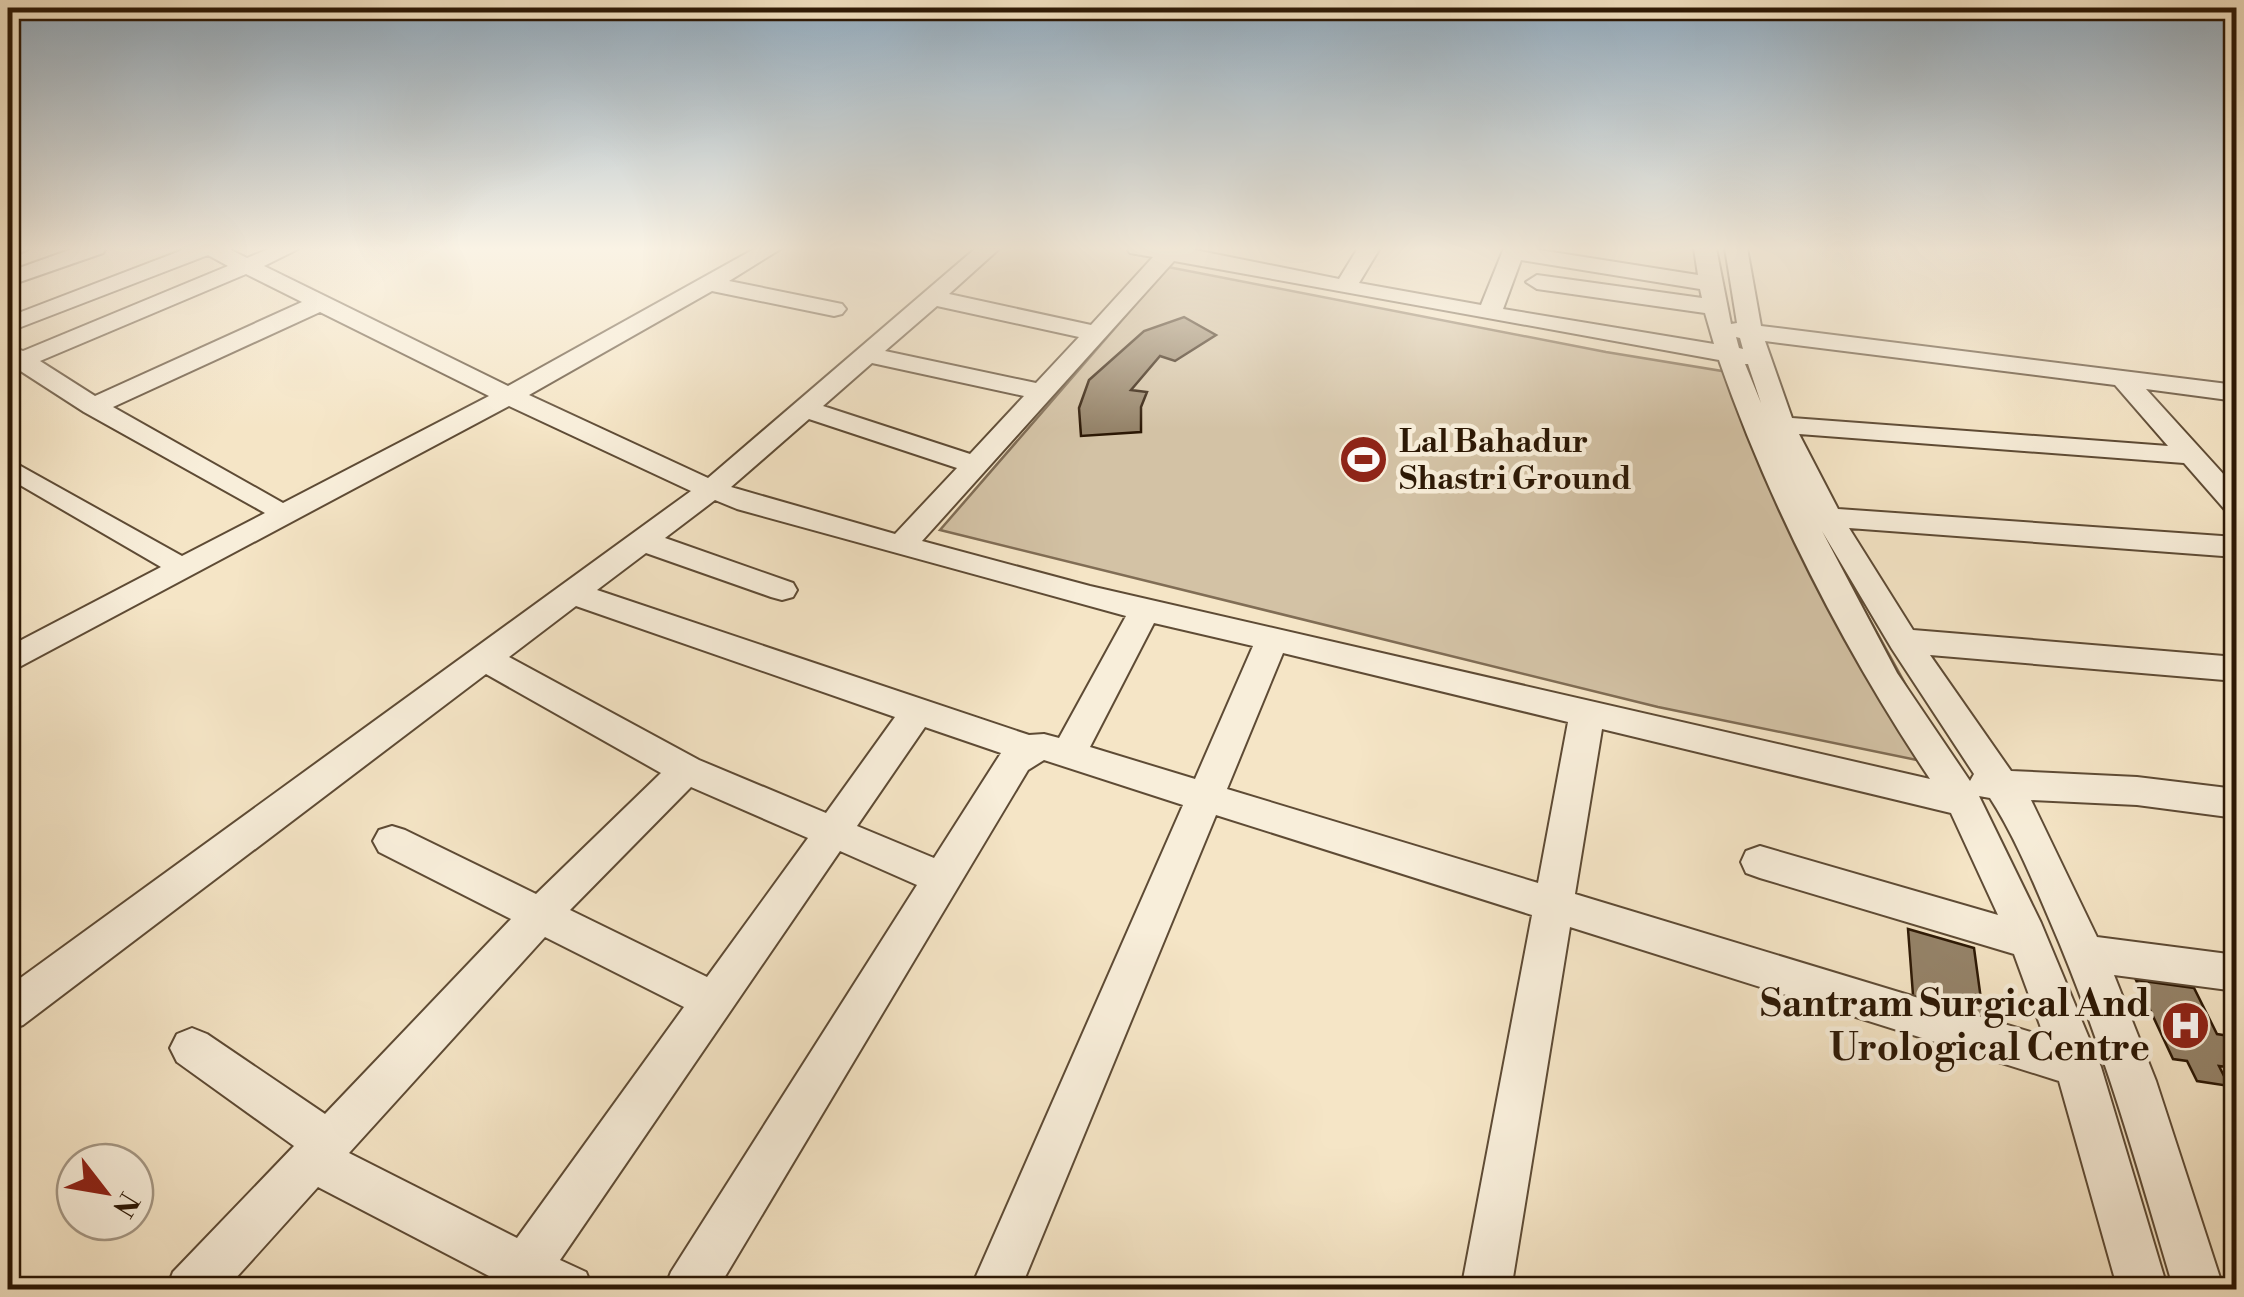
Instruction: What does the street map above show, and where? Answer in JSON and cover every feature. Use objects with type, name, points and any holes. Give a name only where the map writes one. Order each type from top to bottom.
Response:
[{"type":"street","points":[[8,325],[51,309]]},
{"type":"street","points":[[13,360],[140,309]]},
{"type":"street","points":[[93,406],[308,309]]},
{"type":"street","points":[[335,309],[500,392],[747,503],[1145,610],[1586,714],[1956,791],[2004,785],[2137,791],[2236,803]]},
{"type":"street","points":[[8,638],[500,392],[639,309]]},
{"type":"street","points":[[8,661],[658,309]]},
{"type":"street","points":[[8,1012],[712,489],[922,309]]},
{"type":"street","points":[[984,309],[1096,332]]},
{"type":"street","points":[[902,545],[1118,309]]},
{"type":"street","points":[[1460,309],[1604,333],[1729,327]]},
{"type":"street","points":[[1489,314],[1491,309]]},
{"type":"street","points":[[1604,333],[1606,309]]},
{"type":"street","points":[[1665,309],[1729,327],[2236,392]]},
{"type":"street","points":[[1677,309],[1729,327]]},
{"type":"street","points":[[1723,309],[1831,580],[1897,702],[1956,791],[2028,942],[2078,1067],[2144,1290]]},
{"type":"street","points":[[1731,309],[1729,327],[1828,516],[1903,641],[2027,824],[2084,953],[2134,1081],[2198,1290]]},
{"type":"street","points":[[870,354],[1042,392]]},
{"type":"street","points":[[13,360],[270,505]]},
{"type":"street","points":[[2124,379],[2236,505]]},
{"type":"street","points":[[806,409],[976,464]]},
{"type":"street","points":[[1781,425],[2196,456]]},
{"type":"street","points":[[8,467],[169,559]]},
{"type":"street","points":[[1828,516],[2236,547]]},
{"type":"street","points":[[642,541],[782,590]]},
{"type":"street","points":[[572,593],[1028,749],[1044,747],[2078,1067]]},
{"type":"street","points":[[1068,755],[1145,610]]},
{"type":"street","points":[[996,1290],[1272,640]]},
{"type":"street","points":[[1903,641],[2236,669]]},
{"type":"street","points":[[484,658],[686,770],[942,878]]},
{"type":"street","points":[[525,1268],[918,712]]},
{"type":"street","points":[[1486,1290],[1586,714]]},
{"type":"street","points":[[689,1290],[1015,760],[1028,749]]},
{"type":"street","points":[[191,1290],[540,914],[686,770]]},
{"type":"street","points":[[392,841],[714,1001]]},
{"type":"street","points":[[1760,862],[2028,942]]},
{"type":"street","points":[[2084,953],[2236,973]]},
{"type":"street","points":[[192,1048],[322,1152],[568,1290]]},
{"type":"shaded area","points":[[1132,309],[1382,309],[1734,373],[1951,767],[1658,707],[940,530]]},
{"type":"building","points":[[1184,317],[1216,335],[1175,361],[1160,356],[1131,390],[1147,392],[1141,407],[1141,432],[1081,436],[1079,408],[1089,380],[1144,331]]},
{"type":"building","points":[[1908,929],[1974,948],[1985,1029],[1914,1008]]},
{"type":"building","points":[[2136,980],[2194,988],[2217,1034],[2236,1037],[2236,1068],[2219,1066],[2229,1086],[2197,1081],[2187,1061],[2173,1059]]},
{"type":"place","name":"Lal Bahadur Shastri Ground","points":[[1364,459]]},
{"type":"place","name":"Santram Surgical And Urological Centre","points":[[2185,1025]]}]
